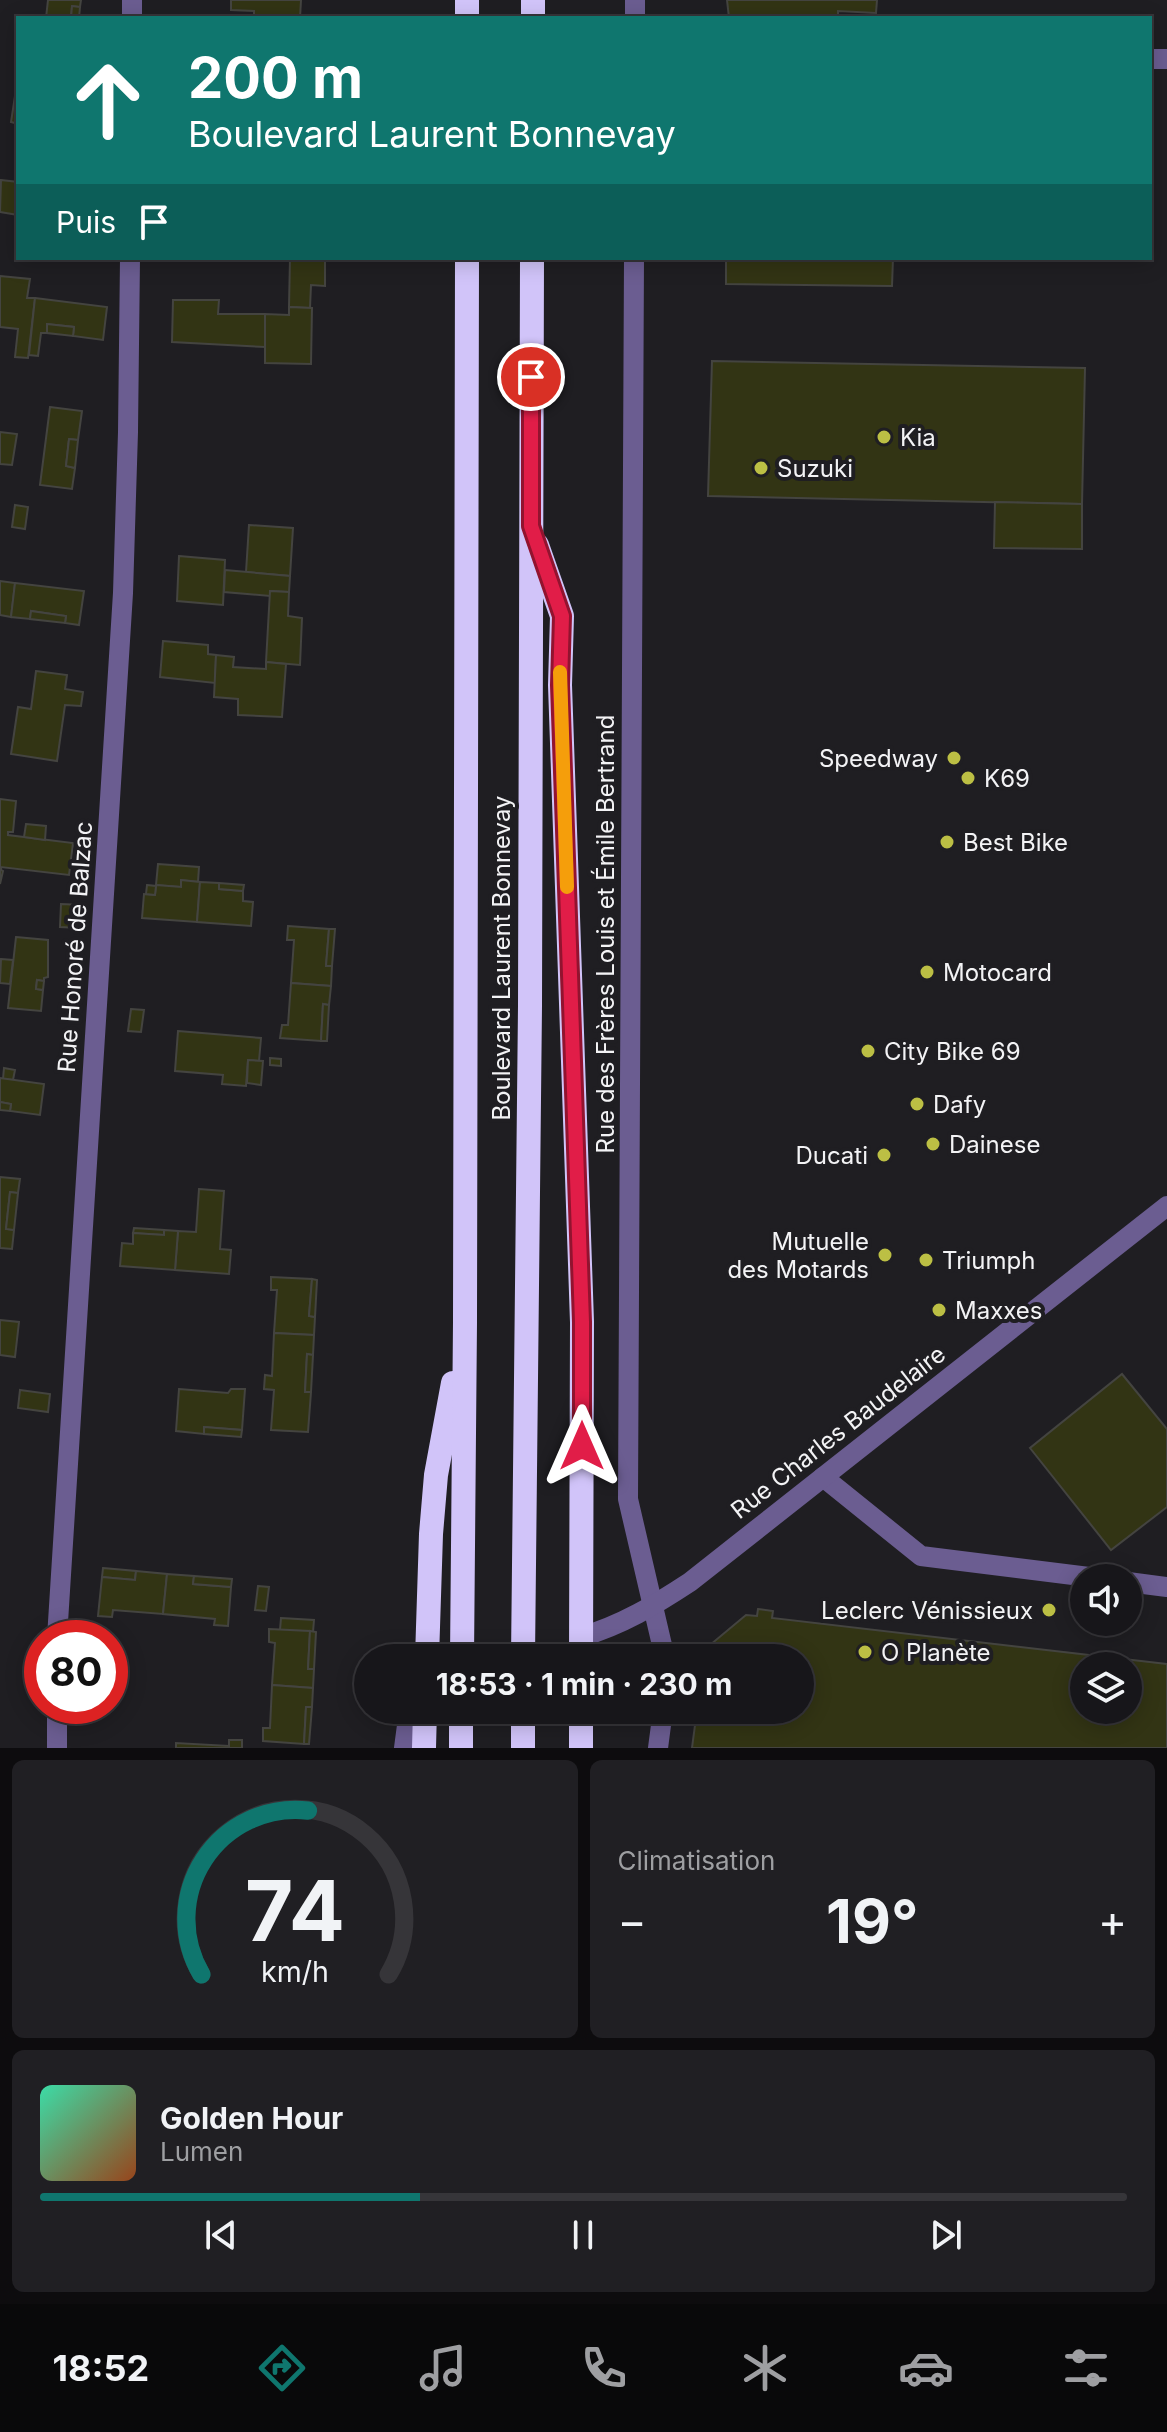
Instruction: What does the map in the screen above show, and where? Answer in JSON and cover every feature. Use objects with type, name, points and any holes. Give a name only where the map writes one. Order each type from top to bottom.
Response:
[{"type":"highway","name":"Boulevard Laurent Bonnevay","points":[[462,1644],[467,260]]},
{"type":"highway","name":"Boulevard Laurent Bonnevay","points":[[523,1644],[530,1022],[532,260]]},
{"type":"highway","points":[[531,526],[562,616],[560,685],[582,1322],[581,1644]]},
{"type":"highway","points":[[427,1644],[436,1475],[465,1322]]},
{"type":"highway","points":[[424,1748],[425,1724]]},
{"type":"highway","points":[[461,1724],[461,1748]]},
{"type":"highway","points":[[523,1724],[523,1748]]},
{"type":"highway","points":[[581,1724],[581,1748]]},
{"type":"street","name":"Rue Honoré de Balzac","points":[[58,1620],[123,593],[130,260]]},
{"type":"street","name":"Rue des Frères Louis et Émile Bertrand","points":[[634,260],[628,1499],[661,1644]]},
{"type":"street","name":"Rue Charles Baudelaire","points":[[586,1644],[690,1582],[1167,1206]]},
{"type":"street","points":[[823,1477],[921,1556],[1070,1575]]},
{"type":"street","points":[[417,1644],[431,1534]]},
{"type":"street","points":[[1142,1584],[1167,1587]]},
{"type":"street","points":[[57,1724],[57,1748]]},
{"type":"street","points":[[404,1748],[407,1724]]},
{"type":"street","points":[[658,1748],[661,1724]]},
{"type":"building","points":[[48,0],[81,0],[80,7],[72,6],[71,16],[46,16]]},
{"type":"building","points":[[231,0],[301,0],[300,16],[254,16],[254,11],[231,10]]},
{"type":"building","points":[[727,0],[877,0],[876,13],[838,11],[838,16],[729,16]]},
{"type":"building","points":[[72,6],[80,7],[79,16],[71,16]]},
{"type":"building","points":[[16,90],[16,123],[11,122]]},
{"type":"building","points":[[1,180],[16,182],[16,215],[0,212]]},
{"type":"building","points":[[290,260],[325,260],[325,286],[311,285],[310,308],[289,307]]},
{"type":"building","points":[[726,260],[893,260],[892,286],[726,284]]},
{"type":"building","points":[[0,276],[30,279],[27,298],[35,298],[28,358],[15,357],[18,329],[0,327]]},
{"type":"building","points":[[35,298],[107,307],[103,340],[73,336],[74,327],[47,324],[47,333],[41,333],[38,356],[29,355]]},
{"type":"building","points":[[173,300],[219,300],[218,314],[265,314],[265,347],[172,342]]},
{"type":"building","points":[[289,307],[312,308],[311,364],[265,363],[265,314],[289,315]]},
{"type":"building","points":[[47,324],[74,327],[73,336],[47,333]]},
{"type":"building","points":[[712,361],[1085,368],[1082,504],[708,496]]},
{"type":"building","points":[[50,407],[82,411],[78,440],[69,439],[66,466],[75,468],[72,489],[40,485]]},
{"type":"building","points":[[0,432],[17,434],[12,465],[0,464]]},
{"type":"building","points":[[69,439],[78,440],[75,468],[66,466]]},
{"type":"building","points":[[995,502],[1082,504],[1082,549],[994,548]]},
{"type":"building","points":[[15,505],[28,507],[25,529],[12,527]]},
{"type":"building","points":[[249,525],[293,528],[290,576],[246,572]]},
{"type":"building","points":[[179,556],[225,560],[223,605],[177,601]]},
{"type":"building","points":[[225,570],[290,576],[289,592],[270,591],[270,596],[224,592]]},
{"type":"building","points":[[0,581],[15,583],[11,617],[0,615]]},
{"type":"building","points":[[15,583],[84,591],[79,625],[65,623],[66,616],[31,611],[30,619],[11,617]]},
{"type":"building","points":[[270,591],[289,592],[288,616],[302,618],[300,665],[266,662]]},
{"type":"building","points":[[31,611],[66,616],[65,623],[30,619]]},
{"type":"building","points":[[163,641],[208,645],[208,654],[216,655],[215,683],[160,677]]},
{"type":"building","points":[[216,655],[234,657],[233,667],[266,669],[266,662],[286,664],[282,717],[238,715],[238,699],[214,697]]},
{"type":"building","points":[[36,671],[67,675],[65,689],[83,692],[81,706],[65,705],[57,761],[11,754],[18,707],[31,709]]},
{"type":"building","points":[[0,799],[16,801],[13,832],[8,832],[8,835],[73,843],[69,875],[1,867],[0,884]]},
{"type":"building","points":[[26,824],[46,826],[45,840],[24,837]]},
{"type":"building","points":[[158,864],[199,867],[198,882],[181,880],[181,887],[156,885]]},
{"type":"building","points":[[181,880],[200,882],[197,922],[142,918],[144,894],[155,895],[156,885],[181,887]]},
{"type":"building","points":[[200,882],[219,883],[219,889],[243,891],[243,901],[253,902],[251,926],[197,922]]},
{"type":"building","points":[[219,883],[244,885],[243,891],[219,889]]},
{"type":"building","points":[[147,885],[156,886],[155,895],[146,894]]},
{"type":"building","points":[[61,904],[82,905],[80,928],[60,927]]},
{"type":"building","points":[[288,926],[329,929],[326,966],[332,966],[331,986],[291,983],[294,940],[287,940]]},
{"type":"building","points":[[329,929],[335,929],[332,966],[326,966]]},
{"type":"building","points":[[16,937],[48,940],[48,977],[44,981],[37,980],[36,989],[43,990],[41,1011],[8,1008]]},
{"type":"building","points":[[1,959],[13,960],[10,984],[0,983]]},
{"type":"building","points":[[37,980],[44,981],[43,990],[36,989]]},
{"type":"building","points":[[291,983],[331,986],[329,1005],[323,1004],[321,1041],[280,1038],[282,1025],[288,1025]]},
{"type":"building","points":[[323,1004],[329,1005],[327,1041],[321,1041]]},
{"type":"building","points":[[131,1009],[144,1010],[141,1032],[128,1031]]},
{"type":"building","points":[[178,1031],[261,1038],[259,1061],[248,1060],[246,1086],[222,1084],[223,1075],[175,1071]]},
{"type":"building","points":[[270,1058],[281,1059],[281,1066],[270,1065]]},
{"type":"building","points":[[248,1060],[263,1061],[261,1085],[247,1083]]},
{"type":"building","points":[[4,1068],[15,1070],[13,1080],[3,1079]]},
{"type":"building","points":[[0,1078],[44,1084],[40,1115],[10,1111],[11,1104],[0,1102]]},
{"type":"building","points":[[0,1102],[11,1104],[10,1111],[0,1110]]},
{"type":"building","points":[[0,1177],[20,1179],[18,1193],[10,1192],[6,1229],[14,1230],[12,1249],[0,1248]]},
{"type":"building","points":[[199,1189],[224,1191],[220,1249],[231,1250],[229,1274],[175,1270],[178,1231],[196,1232]]},
{"type":"building","points":[[10,1192],[18,1193],[14,1230],[6,1229]]},
{"type":"building","points":[[134,1228],[164,1230],[164,1235],[133,1233]]},
{"type":"building","points":[[164,1230],[178,1231],[175,1270],[120,1266],[122,1243],[133,1244],[133,1233],[164,1235]]},
{"type":"building","points":[[271,1277],[312,1279],[309,1316],[315,1317],[314,1335],[274,1333],[277,1290],[271,1290]]},
{"type":"building","points":[[312,1279],[317,1280],[315,1317],[309,1316]]},
{"type":"building","points":[[0,1320],[19,1322],[15,1357],[0,1355]]},
{"type":"building","points":[[274,1333],[314,1335],[313,1355],[307,1354],[305,1392],[311,1392],[308,1432],[271,1430],[274,1390],[264,1389],[265,1375],[272,1376]]},
{"type":"building","points":[[307,1354],[313,1355],[311,1392],[305,1392]]},
{"type":"building","points":[[1122,1374],[1167,1429],[1167,1507],[1111,1550],[1030,1448]]},
{"type":"building","points":[[179,1389],[228,1393],[231,1389],[245,1389],[242,1430],[204,1427],[204,1434],[176,1431]]},
{"type":"building","points":[[20,1390],[50,1394],[48,1412],[18,1408]]},
{"type":"building","points":[[204,1427],[242,1430],[241,1437],[204,1434]]},
{"type":"building","points":[[103,1568],[136,1571],[135,1580],[102,1577]]},
{"type":"building","points":[[136,1571],[167,1574],[163,1614],[113,1610],[112,1617],[98,1616],[102,1577],[135,1580]]},
{"type":"building","points":[[167,1574],[194,1576],[193,1584],[231,1587],[228,1626],[214,1625],[215,1619],[163,1614]]},
{"type":"building","points":[[194,1576],[232,1579],[231,1587],[193,1584]]},
{"type":"building","points":[[258,1586],[269,1587],[266,1611],[255,1610]]},
{"type":"building","points":[[758,1609],[773,1611],[772,1618],[1070,1653],[1070,1724],[1142,1724],[1142,1661],[1167,1664],[1167,1748],[692,1748],[695,1724],[814,1724],[814,1644],[711,1644],[746,1615],[757,1616]]},
{"type":"building","points":[[281,1618],[314,1620],[313,1632],[280,1630]]},
{"type":"building","points":[[269,1629],[310,1631],[308,1669],[314,1669],[313,1688],[272,1685],[275,1643],[269,1642]]},
{"type":"building","points":[[310,1631],[316,1632],[314,1669],[308,1669]]},
{"type":"building","points":[[272,1685],[313,1688],[312,1707],[306,1707],[304,1744],[263,1741],[263,1728],[270,1728]]},
{"type":"building","points":[[306,1707],[312,1707],[309,1744],[304,1744]]},
{"type":"building","points":[[229,1740],[242,1740],[242,1748],[176,1748],[176,1743],[229,1746]]},
{"type":"slow traffic","points":[[560,672],[567,887]]},
{"type":"place","name":"Kia","points":[[884,437]]},
{"type":"place","name":"Suzuki","points":[[761,468]]},
{"type":"place","name":"Speedway","points":[[954,758]]},
{"type":"place","name":"K69","points":[[968,778]]},
{"type":"place","name":"Best Bike","points":[[947,842]]},
{"type":"place","name":"Motocard","points":[[927,972]]},
{"type":"place","name":"City Bike 69","points":[[868,1051]]},
{"type":"place","name":"Dafy","points":[[917,1104]]},
{"type":"place","name":"Dainese","points":[[933,1144]]},
{"type":"place","name":"Ducati","points":[[884,1155]]},
{"type":"place","name":"Mutuelle des Motards","points":[[885,1255]]},
{"type":"place","name":"Triumph","points":[[926,1260]]},
{"type":"place","name":"Maxxes","points":[[939,1310]]},
{"type":"place","name":"Leclerc Vénissieux","points":[[1049,1610]]},
{"type":"place","name":"O Planète","points":[[865,1652]]},
{"type":"route","points":[[531,377],[531,526],[562,616],[560,685],[582,1322],[582,1446]]}]
